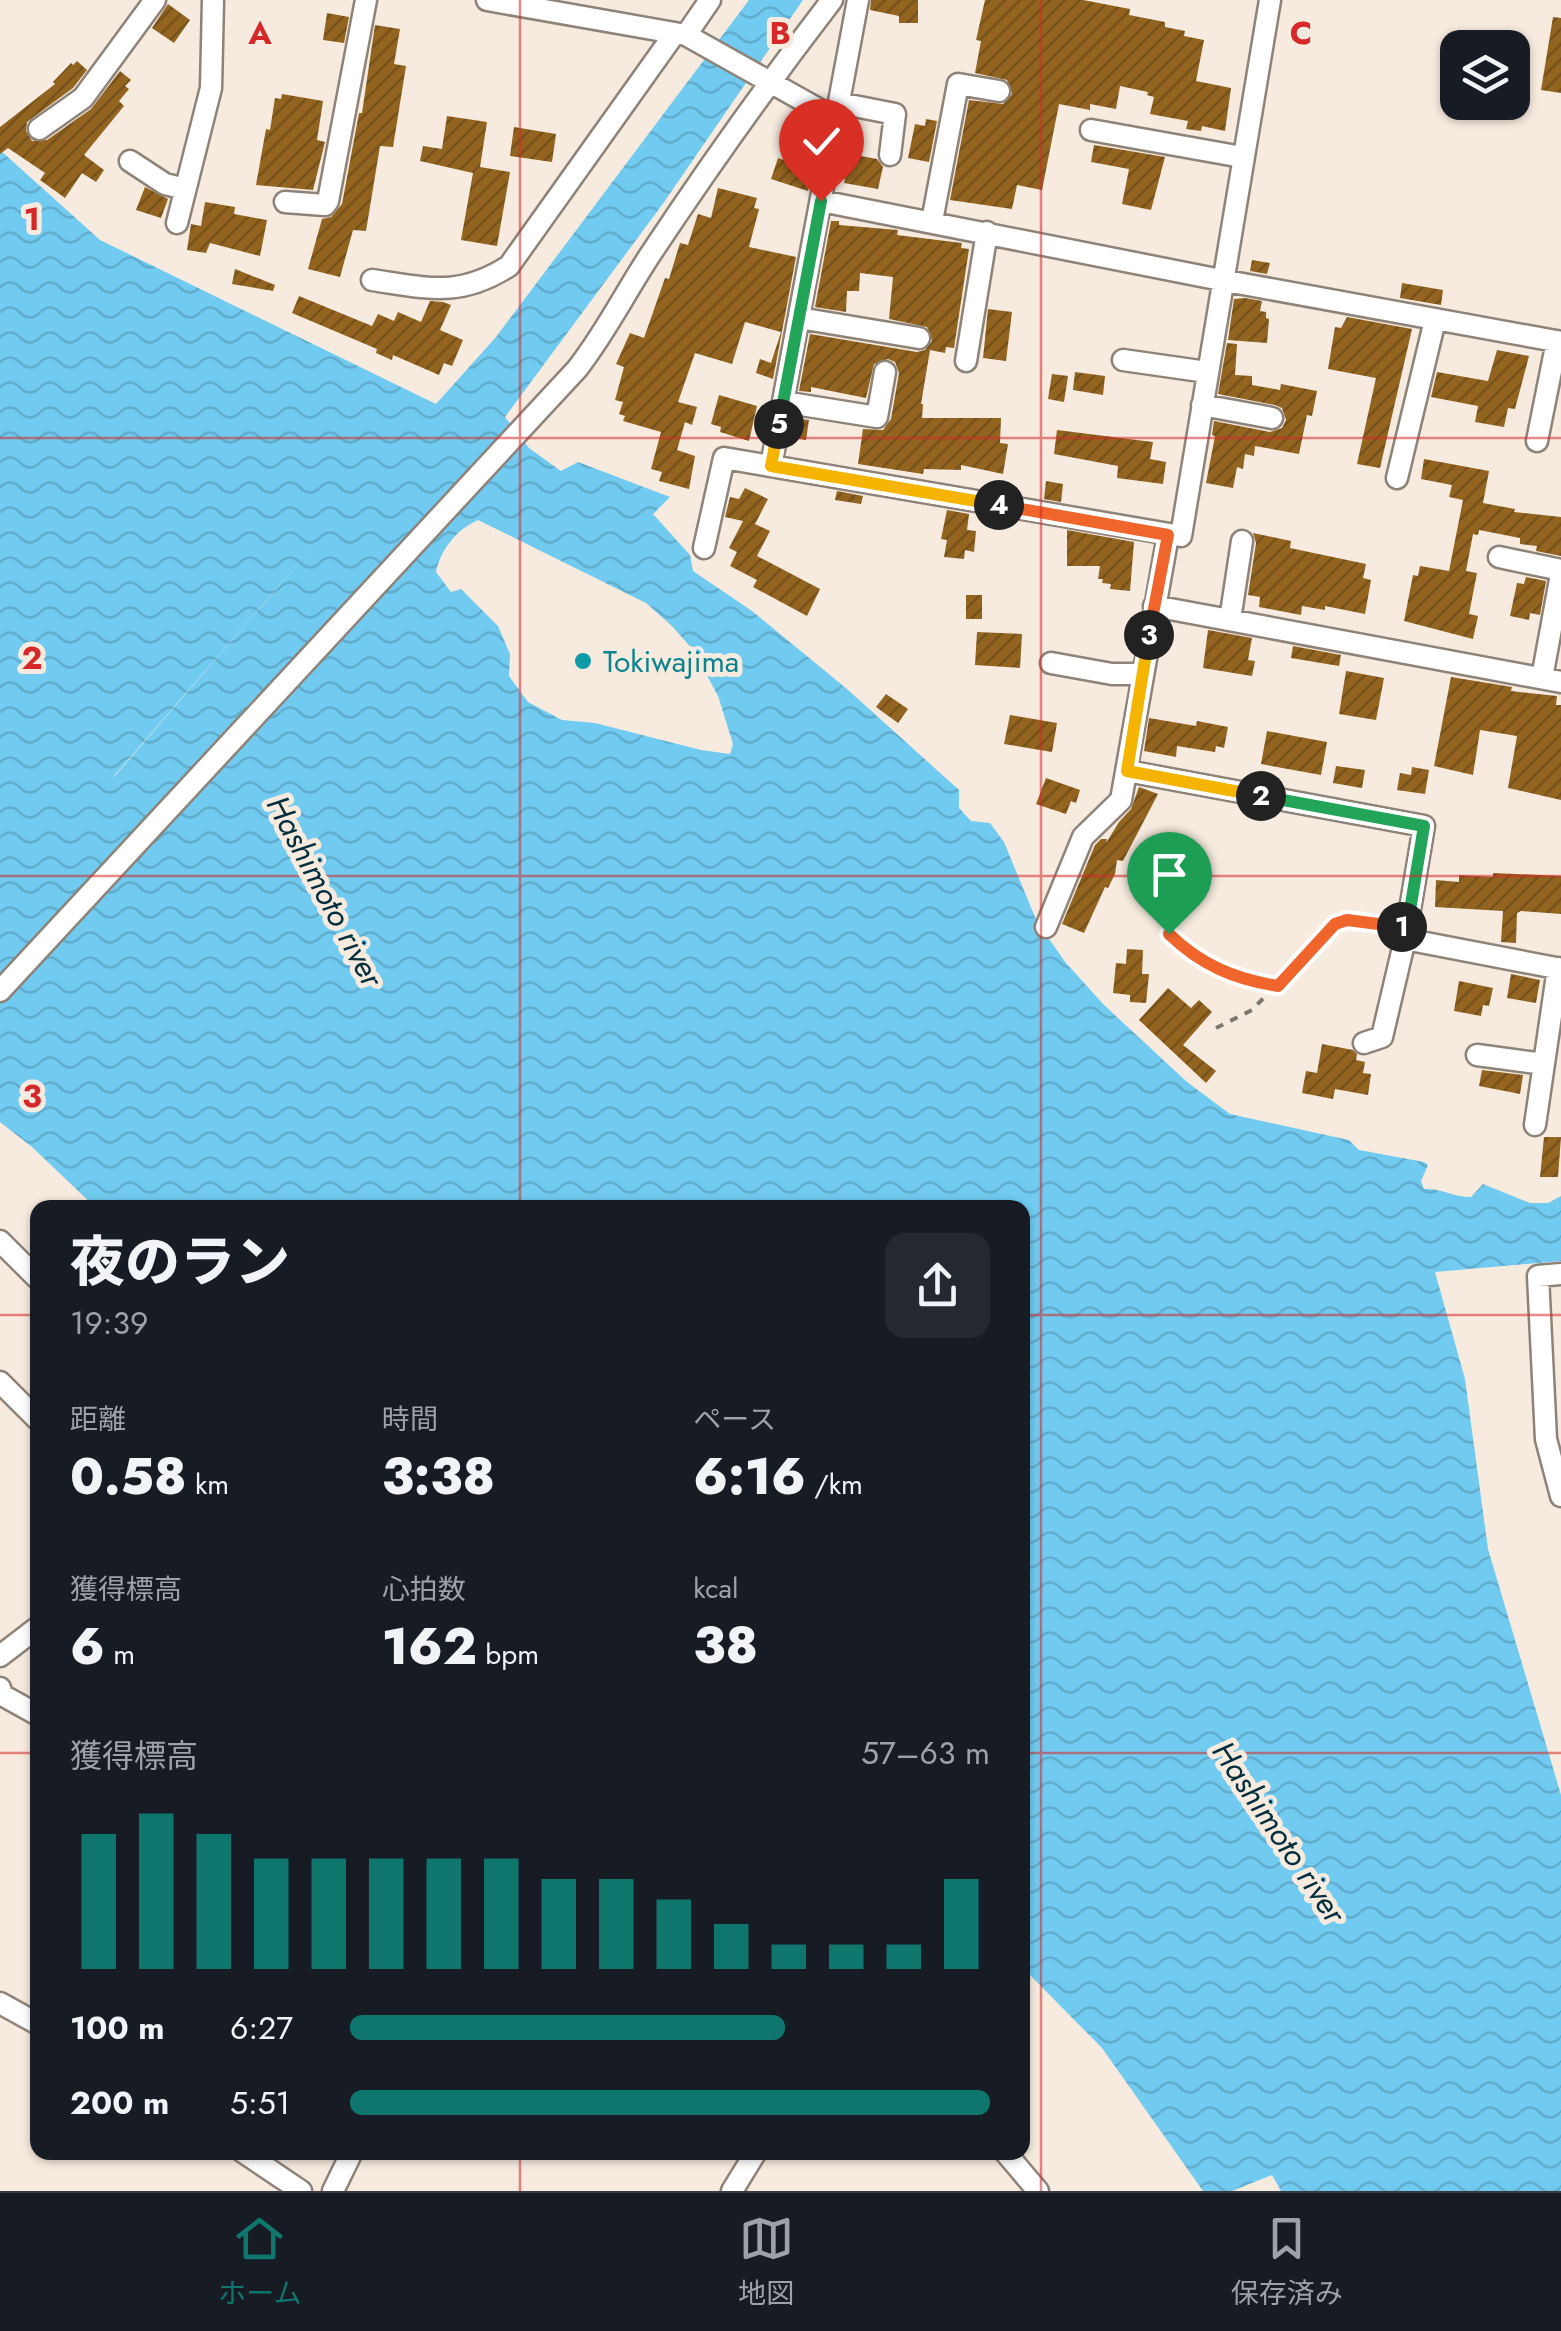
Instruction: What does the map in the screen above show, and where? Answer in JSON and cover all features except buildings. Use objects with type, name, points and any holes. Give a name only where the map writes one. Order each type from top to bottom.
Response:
[{"type":"street","points":[[39,129],[83,98],[155,0]]},
{"type":"street","points":[[177,223],[211,88],[213,0]]},
{"type":"street","points":[[286,202],[324,205],[328,201],[366,0]]},
{"type":"street","points":[[488,0],[687,36],[762,80],[838,111],[905,115],[890,155]]},
{"type":"street","points":[[372,280],[464,288],[509,266],[687,36],[710,0]]},
{"type":"street","points":[[0,991],[527,424],[603,336],[648,257],[762,80],[832,0]]},
{"type":"street","points":[[771,466],[858,0]]},
{"type":"street","points":[[704,548],[724,458],[1181,536],[1270,0]]},
{"type":"street","points":[[932,221],[958,84],[999,91]]},
{"type":"street","points":[[1090,130],[1242,157]]},
{"type":"street","points":[[130,160],[165,184],[186,189]]},
{"type":"street","points":[[821,201],[1559,342],[1538,441]]},
{"type":"street","points":[[966,360],[987,232]]},
{"type":"street","points":[[798,318],[920,338]]},
{"type":"street","points":[[1397,478],[1435,320]]},
{"type":"street","points":[[1123,360],[1207,372]]},
{"type":"street","points":[[783,402],[877,417],[885,372]]},
{"type":"street","points":[[1202,405],[1272,418]]},
{"type":"street","points":[[1046,927],[1084,836],[1121,800],[1168,535]]},
{"type":"street","points":[[1230,620],[1242,541]]},
{"type":"street","points":[[1154,606],[1551,680],[1561,572],[1498,557]]},
{"type":"street","points":[[1051,663],[1112,674],[1143,674]]},
{"type":"street","points":[[1127,771],[1424,826],[1406,934],[1382,1037],[1364,1043]]},
{"type":"street","points":[[1406,934],[1560,969],[1535,1124]]},
{"type":"street","points":[[1478,1056],[1544,1064]]},
{"type":"street","points":[[0,1241],[30,1271]]},
{"type":"street","points":[[1561,1274],[1538,1276],[1546,1440],[1561,1496]]},
{"type":"street","points":[[0,1382],[30,1412]]},
{"type":"street","points":[[0,1656],[30,1633]]},
{"type":"street","points":[[0,1688],[2,1695],[30,1711]]},
{"type":"street","points":[[0,2003],[30,2020]]},
{"type":"street","points":[[255,2160],[301,2191]]},
{"type":"street","points":[[332,2191],[348,2160]]},
{"type":"street","points":[[732,2191],[751,2160]]},
{"type":"street","points":[[1013,2160],[1038,2191]]},
{"type":"path","points":[[1216,1028],[1252,1010],[1335,924],[1347,920],[1406,934]]},
{"type":"path","points":[[1169,934],[1206,965],[1278,986]]},
{"type":"water","name":"Hashimoto river","points":[[749,0],[803,0],[662,205],[505,417],[529,448],[561,471],[578,462],[670,497],[653,514],[690,555],[693,571],[752,611],[847,689],[959,790],[959,808],[971,821],[990,823],[1004,842],[1037,922],[1066,963],[1104,1005],[1187,1082],[1230,1114],[1349,1140],[1359,1150],[1424,1162],[1428,1165],[1421,1181],[1424,1189],[1471,1197],[1483,1184],[1530,1203],[1548,1203],[1561,1196],[1561,1261],[1435,1272],[1465,1379],[1488,1549],[1561,1795],[1561,2191],[1281,2191],[1272,2175],[1232,2191],[1203,2191],[1102,2048],[1030,1975],[1030,1200],[88,1200],[0,1122],[0,150],[100,240],[436,404],[496,337]],"holes":[[[478,520],[646,603],[694,651],[718,696],[733,744],[730,754],[595,723],[562,720],[528,702],[509,676],[510,654],[498,626],[461,589],[451,592],[436,572],[451,541]],[[317,542],[114,777],[114,776]]]},
{"type":"place","name":"Tokiwajima","points":[[583,661]]},
{"type":"route","points":[[821,201],[771,466],[1168,535],[1127,771],[1424,826],[1407,928],[1347,920],[1335,924],[1278,986],[1206,965],[1169,934]]}]
